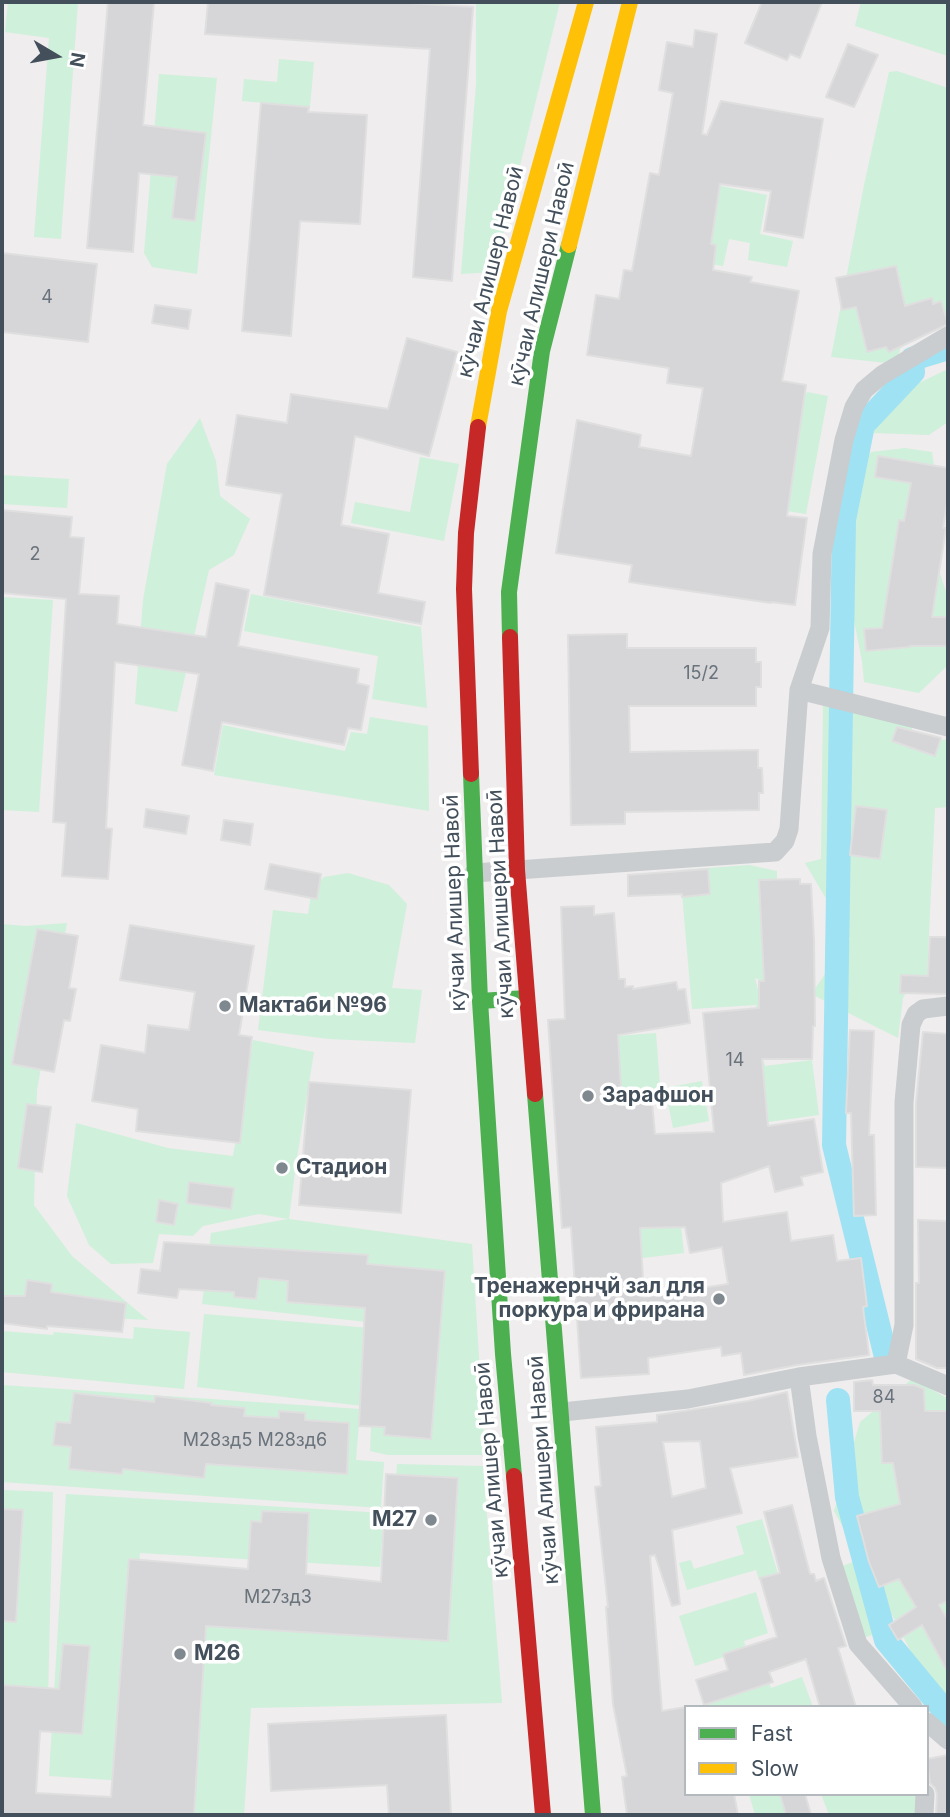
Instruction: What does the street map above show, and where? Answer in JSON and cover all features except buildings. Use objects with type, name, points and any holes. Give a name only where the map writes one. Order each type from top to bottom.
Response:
[{"type":"street","name":"кӯчаи Алишер Навоӣ","points":[[543,1815],[503,1354],[480,1001],[464,589],[466,533],[480,405],[499,311],[586,2]]},
{"type":"street","name":"кӯчаи Алишери Навоӣ","points":[[593,1815],[517,870],[509,592],[542,351],[630,2]]},
{"type":"street","points":[[474,873],[775,852],[785,841],[789,829],[799,690],[820,628],[822,554],[844,440],[864,390],[882,375],[948,336]]},
{"type":"street","points":[[799,690],[948,727]]},
{"type":"street","points":[[480,1001],[527,998]]},
{"type":"street","points":[[896,1364],[904,1325],[904,1102],[911,1025],[916,1014],[923,1009],[948,1006]]},
{"type":"street","points":[[562,1412],[688,1399],[799,1377],[896,1364],[948,1386]]},
{"type":"street","points":[[799,1377],[807,1436],[831,1558],[859,1644],[911,1705]]},
{"type":"street","points":[[929,1724],[948,1740]]},
{"type":"street","points":[[924,1815],[925,1796]]},
{"type":"green space","points":[[8,2],[78,2],[61,239],[34,237],[49,38],[5,32]]},
{"type":"green space","points":[[476,2],[560,2],[494,272],[461,274],[476,84]]},
{"type":"green space","points":[[861,2],[948,2],[948,56],[855,26]]},
{"type":"green space","points":[[279,59],[314,62],[310,107],[242,101],[244,79],[277,82]]},
{"type":"green space","points":[[897,71],[948,88],[948,318],[909,317],[896,364],[831,357],[889,72]]},
{"type":"green space","points":[[159,74],[217,78],[197,274],[152,267],[144,253]]},
{"type":"green space","points":[[711,184],[767,195],[760,234],[793,241],[787,267],[748,260],[750,243],[729,239],[723,266],[704,263]]},
{"type":"green space","points":[[948,369],[948,422],[929,435],[873,433],[890,397]]},
{"type":"green space","points":[[807,392],[828,396],[806,514],[736,503]]},
{"type":"green space","points":[[200,418],[216,461],[220,496],[250,519],[234,555],[209,570],[177,712],[135,704],[143,600],[167,464]]},
{"type":"green space","points":[[905,448],[932,452],[937,488],[933,552],[948,598],[948,665],[919,693],[864,682],[845,575],[855,476],[871,452]]},
{"type":"green space","points":[[420,457],[459,464],[444,541],[351,523],[355,502],[410,512]]},
{"type":"green space","points":[[2,475],[69,479],[67,508],[2,504]]},
{"type":"green space","points":[[251,594],[421,627],[427,708],[372,699],[378,656],[244,631]]},
{"type":"green space","points":[[2,597],[53,600],[39,812],[2,810]]},
{"type":"green space","points":[[823,703],[912,724],[912,738],[948,740],[948,807],[935,808],[927,976],[912,981],[903,998],[898,1038],[811,994],[850,939],[805,863],[821,859]]},
{"type":"green space","points":[[370,717],[428,726],[429,811],[214,775],[223,725],[345,751],[351,732],[367,734]]},
{"type":"green space","points":[[749,865],[777,871],[776,986],[755,978],[765,1018],[762,1033],[756,1005],[692,1009],[680,870]]},
{"type":"green space","points":[[348,873],[389,885],[407,904],[392,988],[422,990],[415,1043],[329,1039],[258,1030],[273,910],[308,914],[312,889],[324,877]]},
{"type":"green space","points":[[67,923],[37,1090],[34,1205],[72,1256],[148,1320],[39,1314],[2,1296],[2,924],[26,926]]},
{"type":"green space","points":[[656,1033],[661,1098],[612,1102],[590,1038]]},
{"type":"green space","points":[[253,1040],[314,1052],[289,1219],[472,1244],[485,1455],[388,1455],[370,1451],[376,1323],[202,1304],[211,1233],[288,1219],[259,1214],[203,1226],[193,1236],[159,1234],[153,1263],[111,1264],[89,1245],[67,1196],[76,1123],[168,1148],[233,1156]]},
{"type":"green space","points":[[763,1059],[765,1066],[812,1060],[819,1115],[761,1123],[753,1061]]},
{"type":"green space","points":[[702,1081],[709,1121],[673,1128],[665,1088]]},
{"type":"green space","points":[[677,1189],[684,1253],[594,1264]]},
{"type":"green space","points":[[204,1314],[370,1328],[363,1406],[197,1387]]},
{"type":"green space","points":[[134,1327],[190,1332],[184,1389],[2,1372],[2,1331],[53,1335],[54,1332],[133,1339]]},
{"type":"green space","points":[[913,1378],[948,1399],[948,1726],[896,1622],[834,1511],[860,1422]]},
{"type":"green space","points":[[2,1385],[360,1409],[356,1460],[384,1462],[381,1508],[2,1482]]},
{"type":"green space","points":[[397,1464],[483,1466],[502,1703],[251,1708],[244,1815],[166,1815],[182,1636],[223,1593],[390,1597]]},
{"type":"green space","points":[[2,1490],[53,1492],[48,1698],[20,1809],[94,1815],[2,1815]]},
{"type":"green space","points":[[66,1494],[384,1513],[380,1567],[140,1553],[126,1781],[49,1776]]},
{"type":"green space","points":[[762,1519],[778,1574],[759,1580],[756,1570],[687,1590],[679,1563],[691,1560],[694,1569],[744,1554],[736,1526]]},
{"type":"green space","points":[[853,1562],[877,1633],[853,1642],[829,1571]]},
{"type":"green space","points":[[756,1592],[768,1633],[744,1641],[746,1650],[695,1666],[679,1616]]},
{"type":"green space","points":[[802,1677],[812,1705],[708,1704],[768,1681],[771,1688]]},
{"type":"green space","points":[[750,1796],[789,1796],[794,1815],[755,1815]]},
{"type":"green space","points":[[822,1796],[917,1796],[915,1815],[829,1815]]},
{"type":"waterway","points":[[887,1361],[834,1145],[844,520],[863,425],[913,372],[912,359],[948,348]]},
{"type":"waterway","points":[[838,1400],[847,1497],[886,1640],[948,1715]]},
{"type":"traffic: fast","points":[[510,637],[509,592],[542,351],[569,245]]},
{"type":"traffic: fast","points":[[471,774],[480,1001],[503,1354],[514,1476]]},
{"type":"traffic: fast","points":[[480,1001],[527,998]]},
{"type":"traffic: fast","points":[[535,1094],[593,1815]]},
{"type":"traffic: slow","points":[[478,427],[499,311],[586,2]]},
{"type":"traffic: slow","points":[[569,245],[630,2]]},
{"type":"traffic: jam","points":[[471,774],[464,589],[466,533],[478,427]]},
{"type":"traffic: jam","points":[[510,637],[517,870],[535,1094]]},
{"type":"traffic: jam","points":[[514,1476],[543,1815]]},
{"type":"place","name":"Мактаби №96","points":[[225,1006]]},
{"type":"place","name":"Зарафшон","points":[[588,1096]]},
{"type":"place","name":"Стадион","points":[[282,1168]]},
{"type":"place","name":"Тренажернҷй зал для поркура и фрирана","points":[[719,1299]]},
{"type":"place","name":"М27","points":[[431,1520]]},
{"type":"place","name":"М26","points":[[180,1654]]}]
